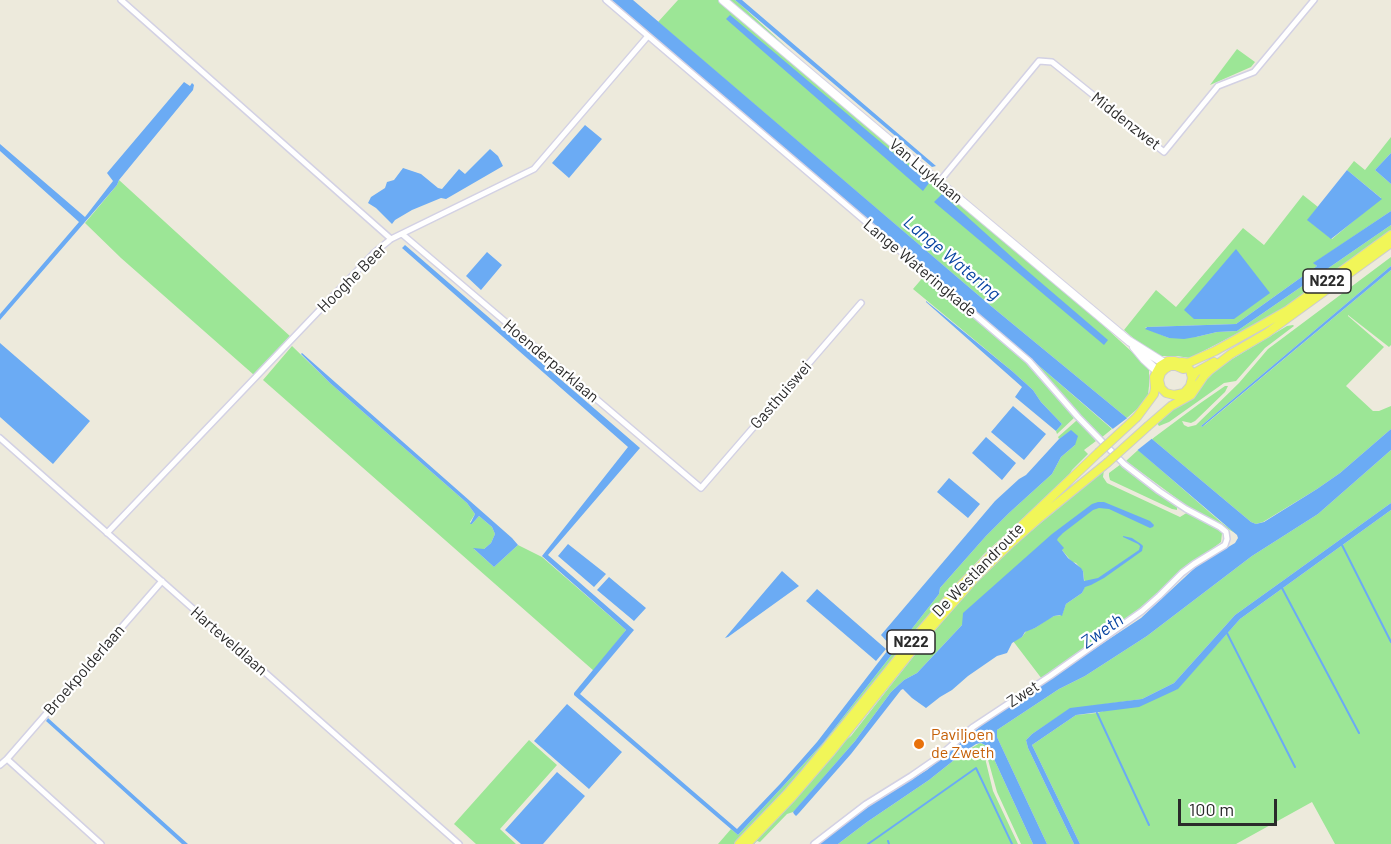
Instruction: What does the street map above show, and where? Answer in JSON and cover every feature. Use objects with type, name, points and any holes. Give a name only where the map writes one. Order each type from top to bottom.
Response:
[{"type":"main road","name":"N222","points":[[1158,388],[1154,377],[1158,372],[1170,366],[1183,369],[1185,365],[1209,357],[1215,351],[1287,310],[1391,236]]},
{"type":"main road","name":"De Westlandroute","points":[[1192,378],[1199,370],[1267,333],[1391,243]]},
{"type":"main road","name":"De Westlandroute","points":[[747,844],[830,753],[967,586],[1020,534],[1107,463],[1171,406],[1191,395],[1204,376],[1231,354]]},
{"type":"main road","name":"N222","points":[[1164,363],[1175,361],[1185,365]]},
{"type":"main road","points":[[1158,372],[1164,363]]},
{"type":"main road","points":[[1185,365],[1192,378]]},
{"type":"main road","name":"N222","points":[[1171,395],[1179,395],[1187,391],[1192,378]]},
{"type":"main road","name":"De Westlandroute","points":[[739,844],[806,772],[923,627],[956,590],[990,555],[1137,417],[1158,388]]},
{"type":"main road","points":[[1158,388],[1171,395]]},
{"type":"main road","name":"De Westlandroute","points":[[1148,426],[1171,395]]},
{"type":"street","points":[[121,0],[391,239]]},
{"type":"street","name":"Lange Wateringkade","points":[[606,0],[1029,361],[1078,417],[1124,464],[1186,509],[1220,527],[1226,532],[1227,539]]},
{"type":"street","name":"Van Luyklaan","points":[[723,0],[1129,341],[1164,363]]},
{"type":"street","name":"Middenzwet","points":[[939,182],[1039,62],[1052,62],[1164,152],[1218,86],[1254,72],[1314,0]]},
{"type":"street","name":"Hooghe Beer","points":[[107,533],[375,252],[391,239],[534,169],[648,36]]},
{"type":"street","name":"Hoenderparklaan","points":[[402,234],[701,488]]},
{"type":"street","name":"Gasthuiswei","points":[[701,488],[861,303]]},
{"type":"street","name":"Van Luyklaan","points":[[1129,341],[1158,372]]},
{"type":"street","name":"Harteveldlaan","points":[[0,438],[459,844]]},
{"type":"street","name":"Zwet","points":[[814,844],[866,804],[937,758],[973,727],[1142,611],[1182,573],[1225,545],[1227,539]]},
{"type":"street","name":"Broekpolderlaan","points":[[0,765],[162,581]]},
{"type":"street","points":[[7,759],[101,844]]},
{"type":"green space","points":[[678,0],[735,0],[741,5],[930,180],[1093,316],[1145,364],[1149,370],[1149,386],[1144,403],[1127,418],[991,306],[658,22]]},
{"type":"green space","points":[[1237,49],[1255,62],[1251,67],[1210,85]]},
{"type":"green space","points":[[1391,137],[1391,153],[1375,170],[1391,184],[1391,211],[1314,263],[1317,266],[1236,324],[1145,328],[1169,338],[1237,331],[1391,225],[1391,233],[1296,303],[1190,358],[1161,356],[1140,344],[1124,330],[1156,290],[1176,307],[1243,228],[1264,245],[1303,195],[1318,207],[1308,220],[1332,239],[1381,198],[1347,170],[1354,161],[1365,170]]},
{"type":"green space","points":[[119,180],[291,337],[254,375],[121,258],[85,223]]},
{"type":"green space","points":[[1391,257],[1391,266],[1201,426],[1391,270],[1391,345],[1389,347],[1348,315],[1384,347],[1346,386],[1373,411],[1391,406],[1391,429],[1340,473],[1263,522],[1256,524],[1152,439],[1199,404],[1228,386],[1225,392],[1195,421],[1191,423],[1182,421],[1188,427],[1196,425],[1239,383],[1268,349]]},
{"type":"green space","points":[[925,275],[1028,363],[1075,417],[1057,434],[1056,431],[1062,424],[1033,390],[913,289]]},
{"type":"green space","points":[[1293,325],[1265,348],[1236,381],[1224,383],[1169,422],[1159,426],[1157,423],[1214,370],[1287,326]]},
{"type":"green space","points":[[292,346],[330,383],[467,503],[475,514],[470,522],[472,524],[479,516],[492,527],[495,534],[491,543],[484,549],[474,549],[494,567],[518,545],[542,557],[626,630],[594,671],[263,380]]},
{"type":"green space","points":[[1036,363],[1112,429],[1101,438]]},
{"type":"green space","points":[[1076,421],[1096,441],[1084,450],[1088,454],[1068,477],[984,554],[955,586],[795,781],[736,844],[718,844],[731,829],[738,835],[823,743],[939,594],[940,588],[986,536],[1052,474],[1061,457],[1075,445],[1071,431],[1059,439],[1058,437]]},
{"type":"green space","points":[[1138,450],[1237,534],[1187,506],[1126,461]]},
{"type":"green space","points":[[1391,450],[1391,503],[1235,615],[1174,683],[1142,699],[1070,709],[1026,740],[1074,844],[1047,844],[996,735],[997,730],[1059,689],[1085,676],[1147,636],[1252,556],[1318,514]]},
{"type":"green space","points":[[1121,464],[1177,507],[1177,510],[1110,480],[1109,473]]},
{"type":"green space","points":[[1104,470],[1103,477],[1107,483],[1180,517],[1188,512],[1217,528],[1222,533],[1221,542],[1188,564],[1144,607],[1042,679],[1013,641],[1022,637],[1027,630],[1035,628],[1054,616],[1062,615],[1066,604],[1082,593],[1085,586],[1083,571],[1062,550],[962,625],[917,673],[904,680],[891,692],[855,741],[796,809],[787,814],[760,842],[751,844],[839,746],[851,736],[967,592],[1018,542]]},
{"type":"green space","points":[[1391,510],[1391,844],[1335,844],[1312,802],[1236,844],[1080,844],[1032,745],[1076,715],[1097,713],[1177,689],[1240,619]]},
{"type":"green space","points":[[529,740],[557,765],[500,829],[516,844],[476,844],[454,824]]},
{"type":"green space","points":[[980,743],[985,745],[994,759],[1033,844],[1021,844],[997,792],[987,756],[985,758],[993,791],[1018,844],[838,844],[929,780],[963,753]]},
{"type":"water","points":[[611,0],[633,0],[991,306],[1251,522],[1256,524],[1264,522],[1317,489],[1340,473],[1391,429],[1391,450],[1318,514],[1252,556],[1147,636],[1085,676],[1059,689],[997,730],[997,737],[1047,844],[1033,844],[994,759],[985,745],[981,743],[963,753],[929,780],[838,844],[818,844],[872,804],[927,770],[993,716],[1141,618],[1198,565],[1235,543],[1237,535]]},
{"type":"water","points":[[735,0],[742,0],[936,166],[932,167]]},
{"type":"water","points":[[730,15],[929,183],[923,191],[726,19]]},
{"type":"water","points":[[184,82],[190,86],[192,83],[193,90],[117,185],[0,320],[0,314],[79,222],[0,151],[0,144],[85,217],[113,181],[107,173]]},
{"type":"water","points":[[585,125],[602,139],[569,178],[552,163]]},
{"type":"water","points":[[490,149],[498,156],[503,166],[446,199],[441,198],[412,210],[392,224],[368,203],[371,197],[385,188],[387,182],[394,180],[403,168],[421,174],[442,189],[459,169],[465,174]]},
{"type":"water","points":[[1391,153],[1391,184],[1375,170]]},
{"type":"water","points":[[1347,170],[1382,199],[1331,239],[1307,220]]},
{"type":"water","points":[[942,194],[1108,340],[1104,345],[934,202]]},
{"type":"water","points":[[1391,211],[1391,225],[1237,331],[1217,332],[1184,339],[1169,338],[1145,329],[1147,327],[1236,324],[1317,266],[1313,263]]},
{"type":"water","points":[[405,245],[640,448],[548,555],[634,630],[580,694],[737,829],[817,742],[891,646],[881,635],[995,501],[1026,475],[1059,439],[1071,430],[1078,436],[1075,445],[1061,457],[1052,474],[986,536],[940,588],[939,594],[823,743],[738,835],[574,695],[626,630],[542,556],[628,447],[402,248]]},
{"type":"water","points":[[1236,249],[1270,293],[1234,319],[1194,319],[1184,310]]},
{"type":"water","points":[[487,252],[502,265],[481,290],[466,276]]},
{"type":"water","points":[[1391,266],[1391,270],[1201,426]]},
{"type":"water","points":[[926,301],[1033,390],[1062,424],[1056,431],[1015,397],[1022,387]]},
{"type":"water","points":[[0,343],[90,421],[53,464],[0,417]]},
{"type":"water","points":[[302,353],[518,545],[494,567],[473,548],[484,549],[491,543],[495,534],[492,527],[479,516],[470,524],[475,514],[467,503],[330,383]]},
{"type":"water","points":[[1013,406],[1046,434],[1024,460],[991,432]]},
{"type":"water","points":[[986,437],[1016,463],[1002,480],[972,453]]},
{"type":"water","points":[[949,478],[980,504],[968,518],[937,492]]},
{"type":"water","points":[[1098,502],[1104,502],[1150,521],[1154,525],[1150,528],[1109,509],[1099,508],[1063,533],[1057,540],[1064,548],[1062,550],[1068,558],[1083,571],[1084,581],[1098,578],[1139,550],[1138,544],[1123,536],[1132,538],[1141,544],[1142,551],[1104,578],[1085,587],[1082,593],[1066,604],[1062,616],[1054,616],[1025,632],[1022,637],[1012,643],[1007,653],[997,656],[926,708],[903,689],[901,690],[851,754],[796,816],[793,812],[855,741],[891,692],[904,680],[917,673],[962,625],[963,613],[1052,534]]},
{"type":"water","points":[[1391,503],[1391,510],[1240,619],[1178,689],[1139,707],[1076,715],[1032,745],[1080,844],[1074,844],[1026,740],[1070,708],[1142,699],[1174,683],[1235,615]]},
{"type":"water","points":[[568,544],[606,574],[594,587],[558,556]]},
{"type":"water","points":[[782,571],[799,586],[725,638]]},
{"type":"water","points":[[609,577],[646,608],[634,621],[597,590]]},
{"type":"water","points":[[817,589],[886,649],[876,661],[806,601]]},
{"type":"water","points":[[567,704],[622,752],[589,789],[534,741]]},
{"type":"water","points":[[48,718],[188,844],[182,844],[46,721]]},
{"type":"water","points":[[557,772],[585,796],[543,844],[521,844],[505,830]]},
{"type":"pier","points":[[1130,416],[1154,437],[1135,452],[1110,431]]},
{"type":"waterway","points":[[1342,545],[1391,642]]},
{"type":"waterway","points":[[1282,588],[1359,733]]},
{"type":"waterway","points":[[1227,633],[1295,767]]},
{"type":"waterway","points":[[1097,713],[1149,825]]},
{"type":"waterway","points":[[868,844],[976,768],[1012,844]]},
{"type":"place","name":"Paviljoen de Zweth","points":[[919,744]]},
{"type":"water label","name":"Lange Watering","points":[[952,258]]},
{"type":"water label","name":"Zweth","points":[[1102,631]]}]
